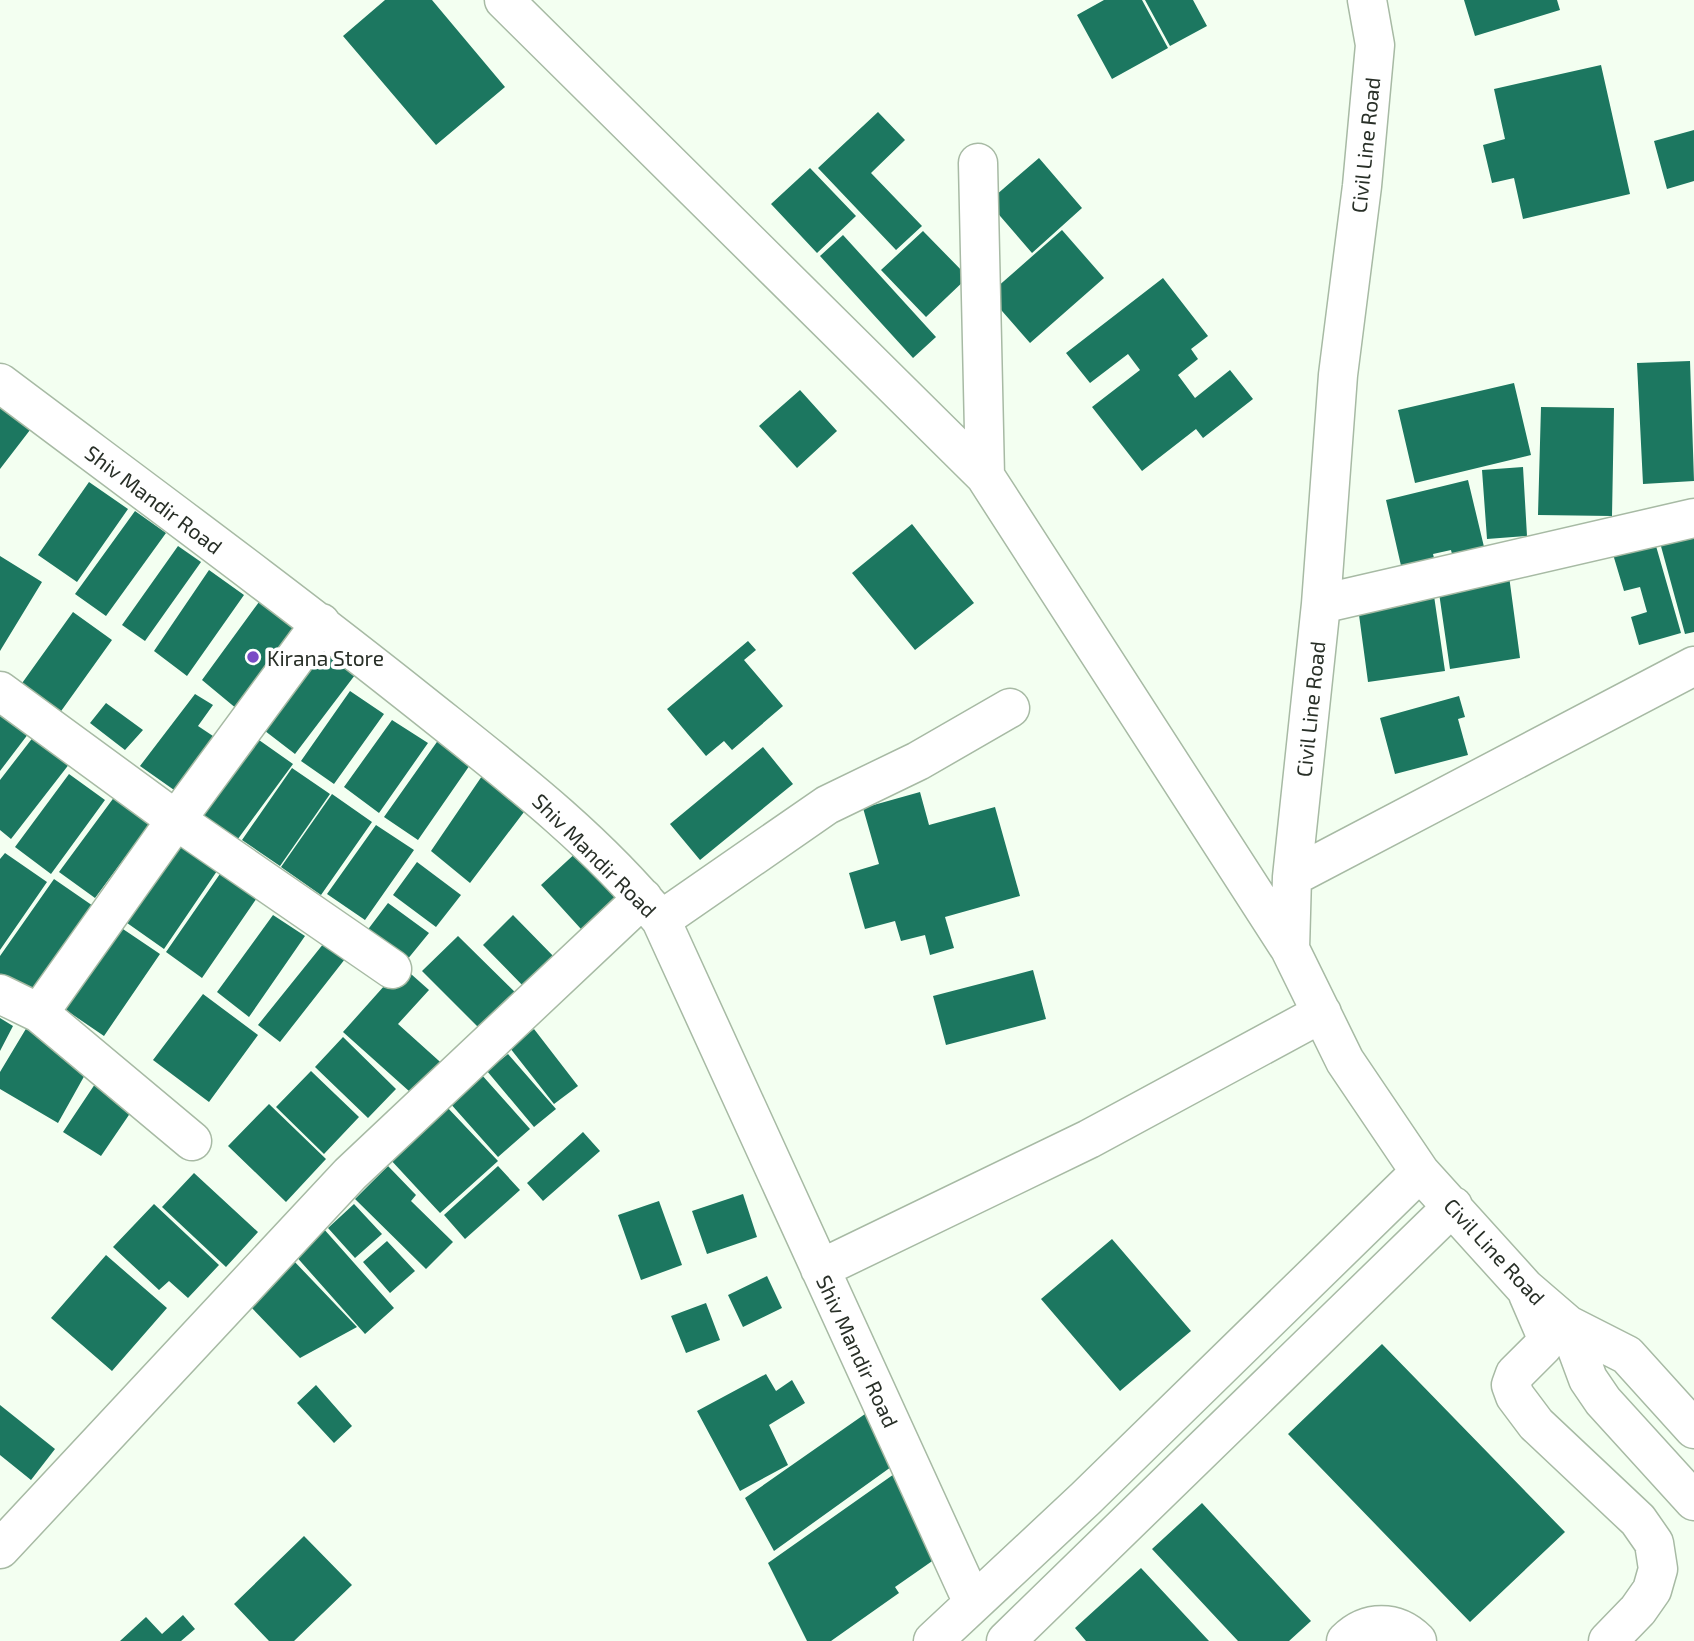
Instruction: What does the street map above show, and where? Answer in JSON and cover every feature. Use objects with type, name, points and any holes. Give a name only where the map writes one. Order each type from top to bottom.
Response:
[{"type":"street","points":[[504,0],[985,476],[1290,949]]},
{"type":"street","name":"Civil Line Road","points":[[1367,0],[1375,45],[1362,186],[1338,375],[1321,604],[1292,877],[1290,949],[1345,1061],[1420,1172],[1525,1288],[1568,1325],[1627,1355],[1694,1429]]},
{"type":"street","points":[[978,163],[985,476]]},
{"type":"street","name":"Shiv Mandir Road","points":[[0,383],[321,623],[551,808],[652,909],[973,1603]]},
{"type":"street","points":[[1321,604],[1694,518]]},
{"type":"street","points":[[39,1013],[321,623]]},
{"type":"street","points":[[1292,877],[1689,676]]},
{"type":"street","points":[[0,691],[176,820],[392,969]]},
{"type":"street","points":[[0,1549],[350,1174],[652,909],[828,805],[918,761],[1010,708]]},
{"type":"street","points":[[0,994],[39,1013],[192,1140]]},
{"type":"street","points":[[820,1269],[1089,1139],[1322,1013]]},
{"type":"street","points":[[933,1641],[1085,1499],[1420,1172]]},
{"type":"street","points":[[1006,1641],[1453,1206]]},
{"type":"street","points":[[1525,1288],[1546,1338],[1543,1346],[1515,1374],[1511,1385],[1515,1396],[1536,1424],[1638,1520],[1654,1543],[1658,1569],[1652,1590],[1638,1610],[1608,1641]]},
{"type":"street","points":[[1568,1325],[1588,1379],[1603,1401],[1694,1501]]},
{"type":"street","points":[[1085,1499],[1119,1531]]},
{"type":"street","points":[[1346,1641],[1353,1633],[1378,1623],[1406,1630],[1417,1641]]},
{"type":"building","points":[[385,0],[432,0],[505,87],[436,145],[343,36]]},
{"type":"building","points":[[1104,0],[1142,0],[1168,48],[1112,79],[1077,15]]},
{"type":"building","points":[[1145,0],[1193,0],[1207,26],[1170,46]]},
{"type":"building","points":[[1464,0],[1557,0],[1560,10],[1475,36]]},
{"type":"building","points":[[1601,65],[1630,194],[1523,219],[1514,178],[1492,183],[1483,145],[1505,139],[1494,89]]},
{"type":"building","points":[[878,112],[905,140],[871,173],[922,226],[896,250],[818,168]]},
{"type":"building","points":[[1694,130],[1694,181],[1667,189],[1654,141]]},
{"type":"building","points":[[1039,158],[1082,208],[1032,253],[988,202]]},
{"type":"building","points":[[810,168],[856,216],[817,253],[771,204]]},
{"type":"building","points":[[1062,230],[1104,278],[1030,343],[988,295]]},
{"type":"building","points":[[923,231],[968,277],[926,317],[881,270]]},
{"type":"building","points":[[843,235],[936,337],[913,358],[820,256]]},
{"type":"building","points":[[1163,278],[1208,336],[1191,349],[1198,359],[1178,375],[1195,398],[1230,370],[1253,399],[1203,438],[1196,429],[1142,471],[1092,407],[1140,370],[1128,354],[1090,383],[1066,353]]},
{"type":"building","points":[[1690,361],[1694,481],[1643,484],[1637,363]]},
{"type":"building","points":[[1514,383],[1531,455],[1415,483],[1398,410]]},
{"type":"building","points":[[800,390],[837,431],[797,468],[759,426]]},
{"type":"building","points":[[0,407],[30,430],[0,469]]},
{"type":"building","points":[[1541,407],[1614,408],[1612,516],[1538,515]]},
{"type":"building","points":[[1523,467],[1527,536],[1487,539],[1482,470]]},
{"type":"building","points":[[1468,480],[1485,551],[1453,558],[1451,550],[1433,554],[1435,562],[1402,570],[1386,500]]},
{"type":"building","points":[[89,482],[128,509],[77,582],[38,555]]},
{"type":"building","points":[[135,511],[166,533],[106,616],[75,594]]},
{"type":"building","points":[[912,524],[974,603],[915,650],[852,573]]},
{"type":"building","points":[[1694,529],[1694,632],[1685,634],[1659,539]]},
{"type":"building","points":[[1654,539],[1681,633],[1639,645],[1631,617],[1647,612],[1640,587],[1624,591],[1612,551]]},
{"type":"building","points":[[178,546],[201,562],[145,641],[122,625]]},
{"type":"building","points":[[0,556],[42,582],[0,651]]},
{"type":"building","points":[[209,570],[244,595],[187,676],[154,651]]},
{"type":"building","points":[[1509,576],[1520,658],[1450,669],[1438,586]]},
{"type":"building","points":[[1433,589],[1445,671],[1368,682],[1357,600]]},
{"type":"building","name":"Kirana Store","points":[[259,602],[304,634],[243,714],[202,680]]},
{"type":"building","points":[[73,612],[112,640],[59,714],[20,686]]},
{"type":"building","points":[[319,641],[358,671],[295,754],[256,724]]},
{"type":"building","points":[[748,641],[756,650],[744,660],[783,706],[732,750],[724,741],[706,756],[667,709]]},
{"type":"building","points":[[350,691],[384,714],[334,784],[301,761]]},
{"type":"building","points":[[195,694],[213,705],[198,726],[222,742],[184,797],[140,766]]},
{"type":"building","points":[[1459,696],[1465,717],[1458,719],[1468,755],[1395,774],[1380,718]]},
{"type":"building","points":[[106,703],[143,730],[125,750],[90,723]]},
{"type":"building","points":[[0,706],[35,725],[0,771]]},
{"type":"building","points":[[392,720],[428,743],[379,813],[344,787]]},
{"type":"building","points":[[252,735],[293,764],[232,847],[192,818]]},
{"type":"building","points":[[34,736],[70,763],[11,839],[0,830],[0,780]]},
{"type":"building","points":[[439,739],[472,762],[418,840],[384,817]]},
{"type":"building","points":[[763,747],[793,784],[700,860],[670,824]]},
{"type":"building","points":[[292,768],[330,794],[280,866],[242,840]]},
{"type":"building","points":[[69,774],[105,800],[51,874],[15,847]]},
{"type":"building","points":[[482,776],[527,808],[470,883],[431,851]]},
{"type":"building","points":[[920,792],[929,825],[995,807],[1020,896],[945,917],[954,948],[930,955],[925,935],[901,941],[895,921],[865,929],[849,873],[879,864],[863,808]]},
{"type":"building","points":[[332,794],[372,822],[321,895],[281,867]]},
{"type":"building","points":[[115,796],[151,822],[95,898],[59,872]]},
{"type":"building","points":[[376,825],[414,850],[365,920],[327,894]]},
{"type":"building","points":[[174,841],[217,871],[164,949],[120,918]]},
{"type":"building","points":[[579,850],[627,903],[591,940],[541,885]]},
{"type":"building","points":[[5,853],[47,882],[0,950],[0,859]]},
{"type":"building","points":[[417,862],[461,895],[436,927],[393,895]]},
{"type":"building","points":[[222,871],[259,895],[202,978],[166,952]]},
{"type":"building","points":[[54,879],[96,908],[34,997],[0,974],[0,956]]},
{"type":"building","points":[[388,903],[429,933],[402,966],[363,936]]},
{"type":"building","points":[[273,915],[305,936],[249,1017],[217,992]]},
{"type":"building","points":[[513,915],[559,962],[528,991],[483,945]]},
{"type":"building","points":[[117,925],[160,954],[104,1036],[60,1006]]},
{"type":"building","points":[[458,936],[524,1001],[488,1037],[422,971]]},
{"type":"building","points":[[324,943],[345,959],[280,1042],[258,1025]]},
{"type":"building","points":[[402,966],[429,990],[398,1024],[448,1069],[419,1100],[343,1032]]},
{"type":"building","points":[[1033,970],[1046,1019],[946,1045],[933,996]]},
{"type":"building","points":[[203,994],[258,1035],[209,1102],[153,1060]]},
{"type":"building","points":[[0,1018],[13,1026],[0,1051]]},
{"type":"building","points":[[27,1027],[91,1064],[58,1123],[0,1089],[0,1072]]},
{"type":"building","points":[[534,1029],[578,1086],[554,1104],[510,1048]]},
{"type":"building","points":[[343,1037],[396,1089],[368,1118],[315,1067]]},
{"type":"building","points":[[508,1054],[556,1109],[534,1127],[487,1071]]},
{"type":"building","points":[[311,1071],[359,1117],[324,1154],[276,1107]]},
{"type":"building","points":[[481,1074],[530,1129],[498,1157],[449,1102]]},
{"type":"building","points":[[97,1081],[135,1106],[101,1156],[63,1132]]},
{"type":"building","points":[[269,1104],[326,1159],[286,1202],[228,1146]]},
{"type":"building","points":[[446,1106],[498,1161],[440,1213],[389,1158]]},
{"type":"building","points":[[583,1132],[600,1151],[543,1201],[527,1183]]},
{"type":"building","points":[[388,1166],[416,1195],[411,1201],[453,1242],[426,1269],[355,1199]]},
{"type":"building","points":[[498,1166],[520,1190],[465,1239],[444,1215]]},
{"type":"building","points":[[194,1173],[258,1232],[226,1267],[162,1207]]},
{"type":"building","points":[[743,1194],[757,1237],[707,1254],[692,1211]]},
{"type":"building","points":[[659,1201],[682,1265],[641,1280],[618,1215]]},
{"type":"building","points":[[154,1204],[219,1265],[188,1298],[169,1281],[159,1290],[113,1247]]},
{"type":"building","points":[[354,1204],[382,1234],[355,1258],[328,1228]]},
{"type":"building","points":[[323,1228],[394,1308],[365,1334],[294,1254]]},
{"type":"building","points":[[1112,1239],[1191,1331],[1120,1391],[1041,1299]]},
{"type":"building","points":[[387,1241],[415,1271],[390,1293],[363,1262]]},
{"type":"building","points":[[106,1255],[167,1308],[112,1371],[51,1318]]},
{"type":"building","points":[[292,1259],[357,1327],[300,1358],[249,1305]]},
{"type":"building","points":[[767,1276],[782,1308],[743,1327],[728,1295]]},
{"type":"building","points":[[706,1303],[720,1340],[686,1353],[671,1316]]},
{"type":"building","points":[[1382,1344],[1565,1532],[1470,1622],[1288,1434]]},
{"type":"building","points":[[766,1374],[776,1391],[792,1380],[805,1403],[769,1425],[788,1465],[740,1491],[697,1411]]},
{"type":"building","points":[[316,1385],[352,1426],[334,1443],[297,1403]]},
{"type":"building","points":[[0,1405],[55,1449],[31,1480],[0,1455]]},
{"type":"building","points":[[865,1414],[891,1467],[774,1551],[745,1498]]},
{"type":"building","points":[[897,1472],[938,1557],[895,1587],[899,1593],[831,1641],[807,1641],[768,1563]]},
{"type":"building","points":[[1202,1503],[1311,1621],[1289,1641],[1238,1641],[1152,1549]]},
{"type":"building","points":[[304,1536],[352,1585],[294,1641],[269,1641],[234,1604]]},
{"type":"building","points":[[1141,1568],[1209,1641],[1086,1641],[1075,1628]]},
{"type":"building","points":[[183,1615],[195,1629],[181,1641],[120,1641],[146,1617],[162,1634]]},
{"type":"place","name":"Kirana Store","points":[[253,657]]}]
